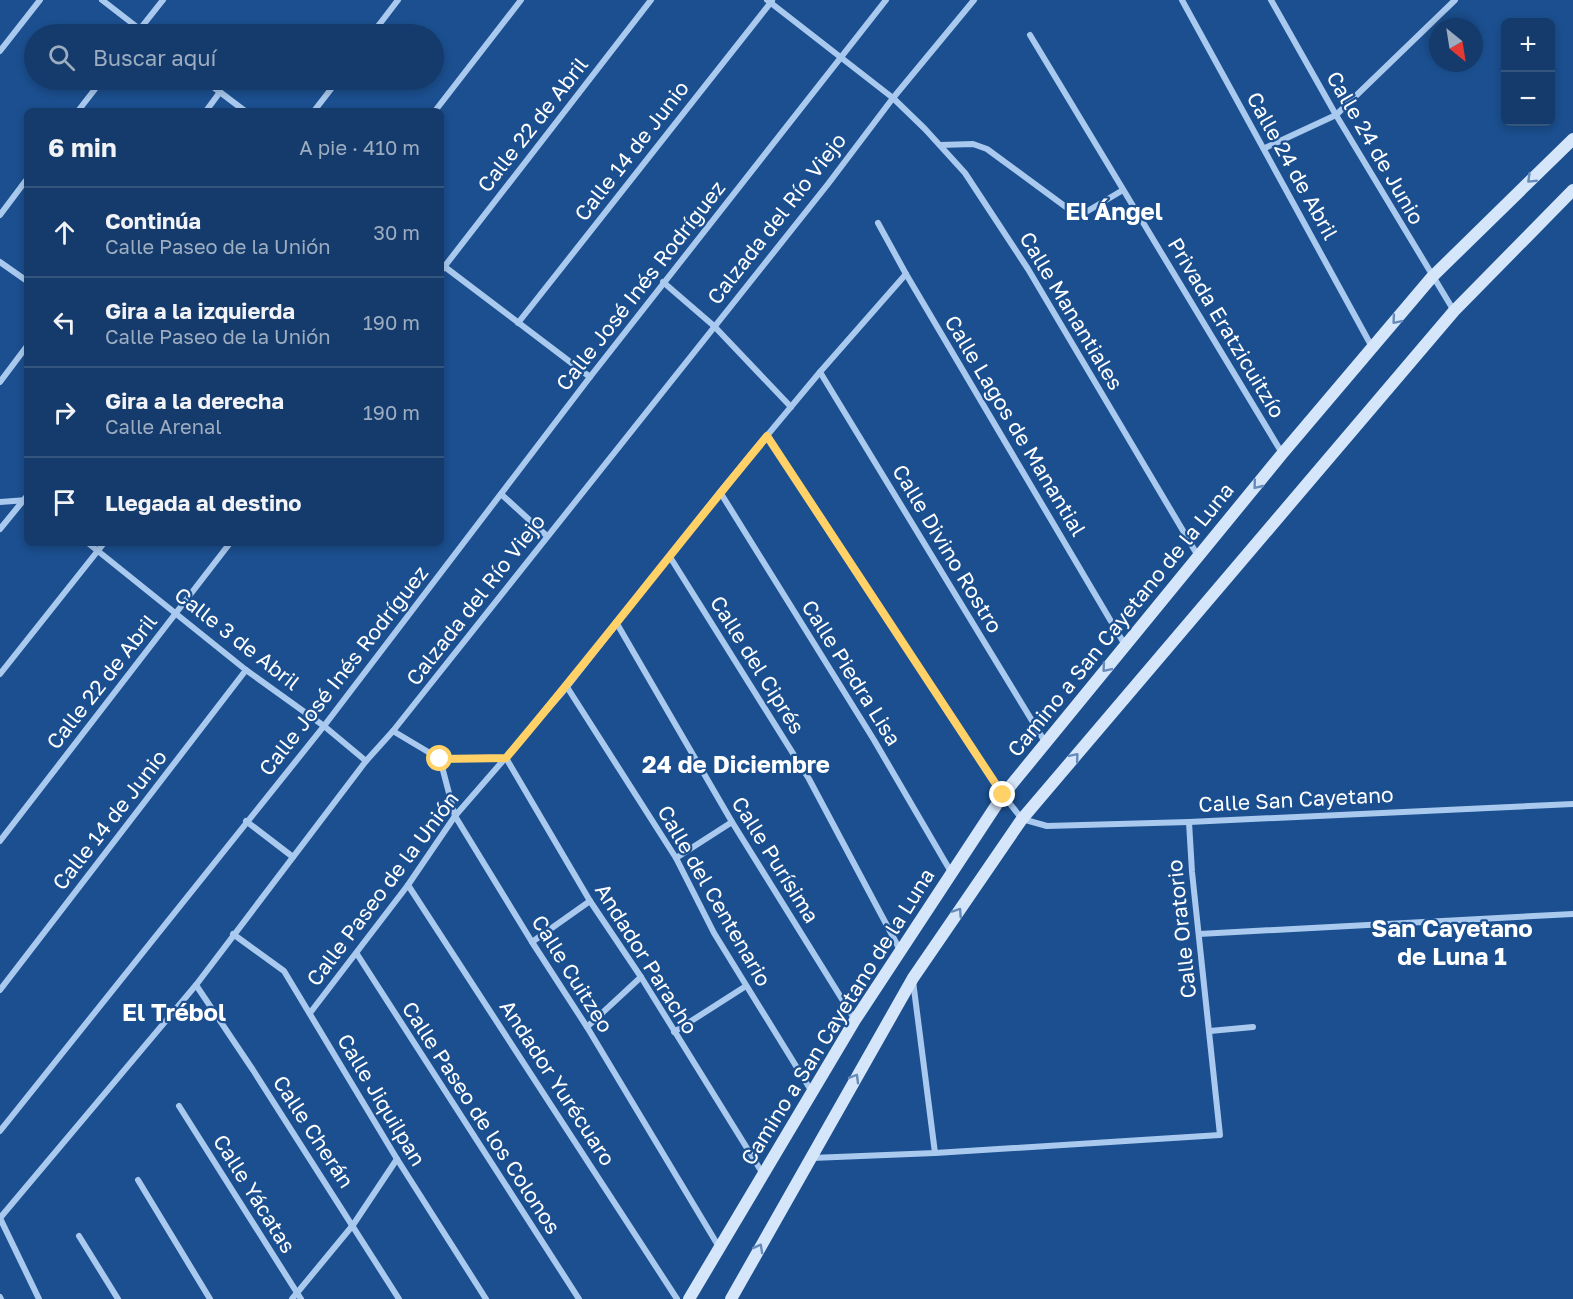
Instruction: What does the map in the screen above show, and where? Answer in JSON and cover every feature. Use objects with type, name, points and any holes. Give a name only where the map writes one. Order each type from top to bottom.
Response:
[{"type":"street","points":[[0,51],[40,0]]},
{"type":"street","points":[[102,0],[129,24]]},
{"type":"street","points":[[144,24],[163,0]]},
{"type":"street","points":[[380,24],[398,0]]},
{"type":"street","points":[[437,108],[520,0]]},
{"type":"street","name":"Calle 22 de Abril","points":[[444,264],[651,0]]},
{"type":"street","name":"Calle José Inés Rodríguez","points":[[0,1131],[324,726],[663,282],[886,0]]},
{"type":"street","name":"Calzada del Río Viejo","points":[[0,1218],[196,985],[366,761],[393,732],[828,184],[893,98],[974,0]]},
{"type":"street","name":"Calle 24 de Abril","points":[[1182,0],[1265,148],[1372,348]]},
{"type":"street","name":"Calle 24 de Junio","points":[[1271,0],[1336,115],[1454,311]]},
{"type":"street","points":[[1265,148],[1336,115],[1455,0]]},
{"type":"street","name":"Calle Manantiales","points":[[770,1],[893,98],[965,173],[1028,269],[1198,557]]},
{"type":"street","name":"Calle 14 de Junio","points":[[518,323],[770,1]]},
{"type":"street","name":"Privada Eratzicuitzío","points":[[1030,35],[1282,454]]},
{"type":"street","points":[[80,108],[94,90]]},
{"type":"street","points":[[216,90],[241,108]]},
{"type":"street","points":[[316,108],[330,90]]},
{"type":"street","points":[[208,108],[220,93]]},
{"type":"street","name":"Camino a San Cayetano de la Luna","points":[[689,1299],[855,1020],[1003,795],[1282,454],[1432,277],[1573,139]]},
{"type":"street","points":[[940,145],[973,144],[987,149],[1074,213],[1081,215],[1123,190]]},
{"type":"street","points":[[0,216],[24,183]]},
{"type":"street","name":"Camino a San Cayetano de la Luna","points":[[731,1299],[913,978],[1022,819],[1454,311],[1573,190]]},
{"type":"street","name":"Calle Lagos de Manantial","points":[[878,223],[1125,645]]},
{"type":"street","points":[[0,262],[24,279]]},
{"type":"street","points":[[444,268],[590,377]]},
{"type":"street","name":"Calle Paseo de la Unión","points":[[310,1013],[408,885],[455,816],[567,687],[720,492],[820,372],[906,274]]},
{"type":"street","points":[[663,282],[714,326],[791,407]]},
{"type":"street","points":[[0,382],[24,350]]},
{"type":"street","name":"Calle Divino Rostro","points":[[820,372],[1045,742]]},
{"type":"street","points":[[767,436],[1003,795],[1022,819]]},
{"type":"street","name":"Calle Piedra Lisa","points":[[720,492],[874,740],[952,873]]},
{"type":"street","points":[[501,494],[547,536]]},
{"type":"street","points":[[0,502],[24,498]]},
{"type":"street","points":[[0,530],[24,500]]},
{"type":"street","name":"Calle 3 de Abril","points":[[92,546],[246,670],[324,726],[366,761]]},
{"type":"street","points":[[0,674],[101,546]]},
{"type":"street","name":"Calle 22 de Abril","points":[[0,841],[228,546]]},
{"type":"street","name":"Calle del Ciprés","points":[[670,557],[809,779],[900,950]]},
{"type":"street","name":"Calle Purísima","points":[[616,622],[732,822],[855,1020]]},
{"type":"street","name":"Calle 14 de Junio","points":[[0,990],[246,670]]},
{"type":"street","name":"Calle del Centenario","points":[[567,687],[676,858],[714,933],[812,1092]]},
{"type":"street","points":[[393,732],[440,759]]},
{"type":"street","name":"Calle Paseo de la Unión","points":[[440,759],[506,758]]},
{"type":"street","name":"Andador Paracho","points":[[506,758],[590,901],[641,977],[764,1174]]},
{"type":"street","name":"Calle Cuitzeo","points":[[440,759],[455,816],[587,1028],[719,1247]]},
{"type":"street","name":"Calle San Cayetano","points":[[1022,819],[1047,826],[1189,822],[1573,804]]},
{"type":"street","points":[[246,821],[293,857]]},
{"type":"street","points":[[676,858],[732,822]]},
{"type":"street","name":"Calle Oratorio","points":[[934,1153],[1220,1135],[1189,822]]},
{"type":"street","name":"Andador Yurécuaro","points":[[408,885],[677,1299]]},
{"type":"street","points":[[532,942],[590,901]]},
{"type":"street","points":[[1199,934],[1573,914]]},
{"type":"street","name":"Calle Jiquilpan","points":[[233,934],[284,971],[397,1159],[486,1299]]},
{"type":"street","name":"Calle Paseo de los Colonos","points":[[357,954],[579,1299]]},
{"type":"street","points":[[587,1028],[641,977]]},
{"type":"street","points":[[809,1158],[934,1153],[913,978]]},
{"type":"street","name":"Calle Cherán","points":[[196,985],[399,1299]]},
{"type":"street","points":[[674,1032],[746,986]]},
{"type":"street","points":[[1210,1032],[1252,1027]]},
{"type":"street","name":"Calle Yácatas","points":[[179,1106],[299,1296]]},
{"type":"street","points":[[292,1299],[299,1296],[353,1225],[397,1159]]},
{"type":"street","points":[[138,1180],[210,1299]]},
{"type":"street","points":[[0,1218],[39,1299]]},
{"type":"street","points":[[79,1236],[118,1299]]},
{"type":"district","name":"El Ángel","points":[[1114,212]]},
{"type":"district","name":"24 de Diciembre","points":[[736,765]]},
{"type":"district","name":"San Cayetano de Luna 1","points":[[1452,943]]},
{"type":"district","name":"El Trébol","points":[[174,1013]]},
{"type":"route","points":[[440,759],[506,758],[567,687],[616,622],[767,436],[1003,795]]}]
